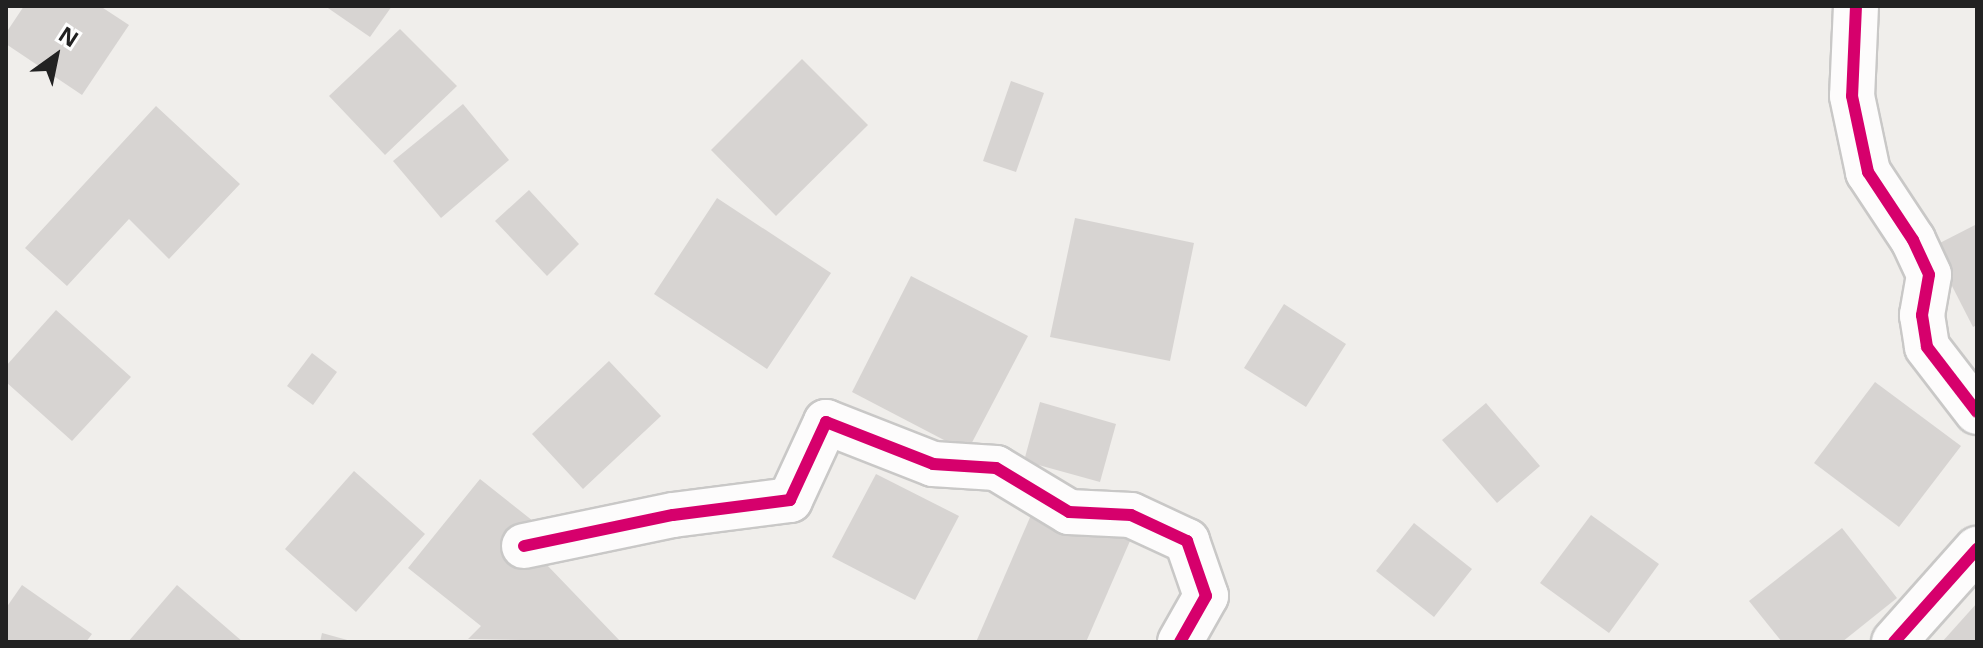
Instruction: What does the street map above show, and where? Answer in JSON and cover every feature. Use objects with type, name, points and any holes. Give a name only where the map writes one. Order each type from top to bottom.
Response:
[{"type":"street","points":[[1856,6],[1852,96],[1868,172],[1913,240],[1929,275],[1922,315],[1927,347],[1977,412]]},
{"type":"street","points":[[524,546],[673,515],[790,500],[826,422],[933,464],[996,468],[1069,512],[1131,515],[1187,541],[1206,596],[1180,642]]},
{"type":"street","points":[[1894,642],[1977,549]]},
{"type":"building","points":[[24,6],[100,6],[129,25],[82,95],[6,44],[6,33]]},
{"type":"building","points":[[325,6],[392,6],[370,37]]},
{"type":"building","points":[[400,29],[457,86],[385,155],[329,96]]},
{"type":"building","points":[[802,59],[868,125],[776,216],[711,150]]},
{"type":"building","points":[[1011,81],[1044,93],[1016,172],[983,161]]},
{"type":"building","points":[[463,104],[509,160],[441,218],[393,161]]},
{"type":"building","points":[[156,106],[240,184],[169,259],[129,219],[67,286],[25,248]]},
{"type":"building","points":[[529,190],[579,244],[547,276],[495,221]]},
{"type":"building","points":[[717,198],[831,273],[767,369],[654,294]]},
{"type":"building","points":[[1075,218],[1194,243],[1170,361],[1050,337]]},
{"type":"building","points":[[1977,224],[1977,325],[1973,327],[1932,247]]},
{"type":"building","points":[[911,276],[1028,336],[967,452],[852,392]]},
{"type":"building","points":[[1284,304],[1346,344],[1306,407],[1244,368]]},
{"type":"building","points":[[56,310],[131,377],[72,441],[6,382],[6,366]]},
{"type":"building","points":[[312,353],[337,372],[313,405],[287,386]]},
{"type":"building","points":[[609,361],[661,416],[583,489],[532,434]]},
{"type":"building","points":[[1875,382],[1961,446],[1899,527],[1814,463]]},
{"type":"building","points":[[1040,402],[1116,424],[1100,482],[1024,461]]},
{"type":"building","points":[[1486,403],[1540,466],[1497,503],[1442,440]]},
{"type":"building","points":[[354,471],[425,534],[356,612],[285,549]]},
{"type":"building","points":[[876,474],[959,516],[915,600],[832,557]]},
{"type":"building","points":[[480,479],[562,544],[546,564],[621,642],[468,639],[481,626],[408,568]]},
{"type":"building","points":[[1038,499],[1130,541],[1086,642],[976,642]]},
{"type":"building","points":[[1591,515],[1659,564],[1609,633],[1540,583]]},
{"type":"building","points":[[1414,523],[1472,569],[1434,617],[1376,571]]},
{"type":"building","points":[[1842,528],[1897,598],[1842,642],[1782,642],[1749,601]]},
{"type":"building","points":[[22,585],[92,634],[86,642],[6,642],[6,608]]},
{"type":"building","points":[[177,585],[243,642],[128,642]]},
{"type":"building","points":[[1977,603],[1977,642],[1942,642]]},
{"type":"building","points":[[322,633],[351,641],[351,642],[320,642]]},
{"type":"cycle path","points":[[1856,6],[1852,96],[1868,172],[1913,240],[1929,275],[1922,315],[1927,347],[1977,412]]},
{"type":"cycle path","points":[[524,546],[673,515],[790,500],[826,422],[933,464],[996,468],[1069,512],[1131,515],[1187,541],[1206,596],[1180,642]]},
{"type":"cycle path","points":[[1894,642],[1977,549]]}]
